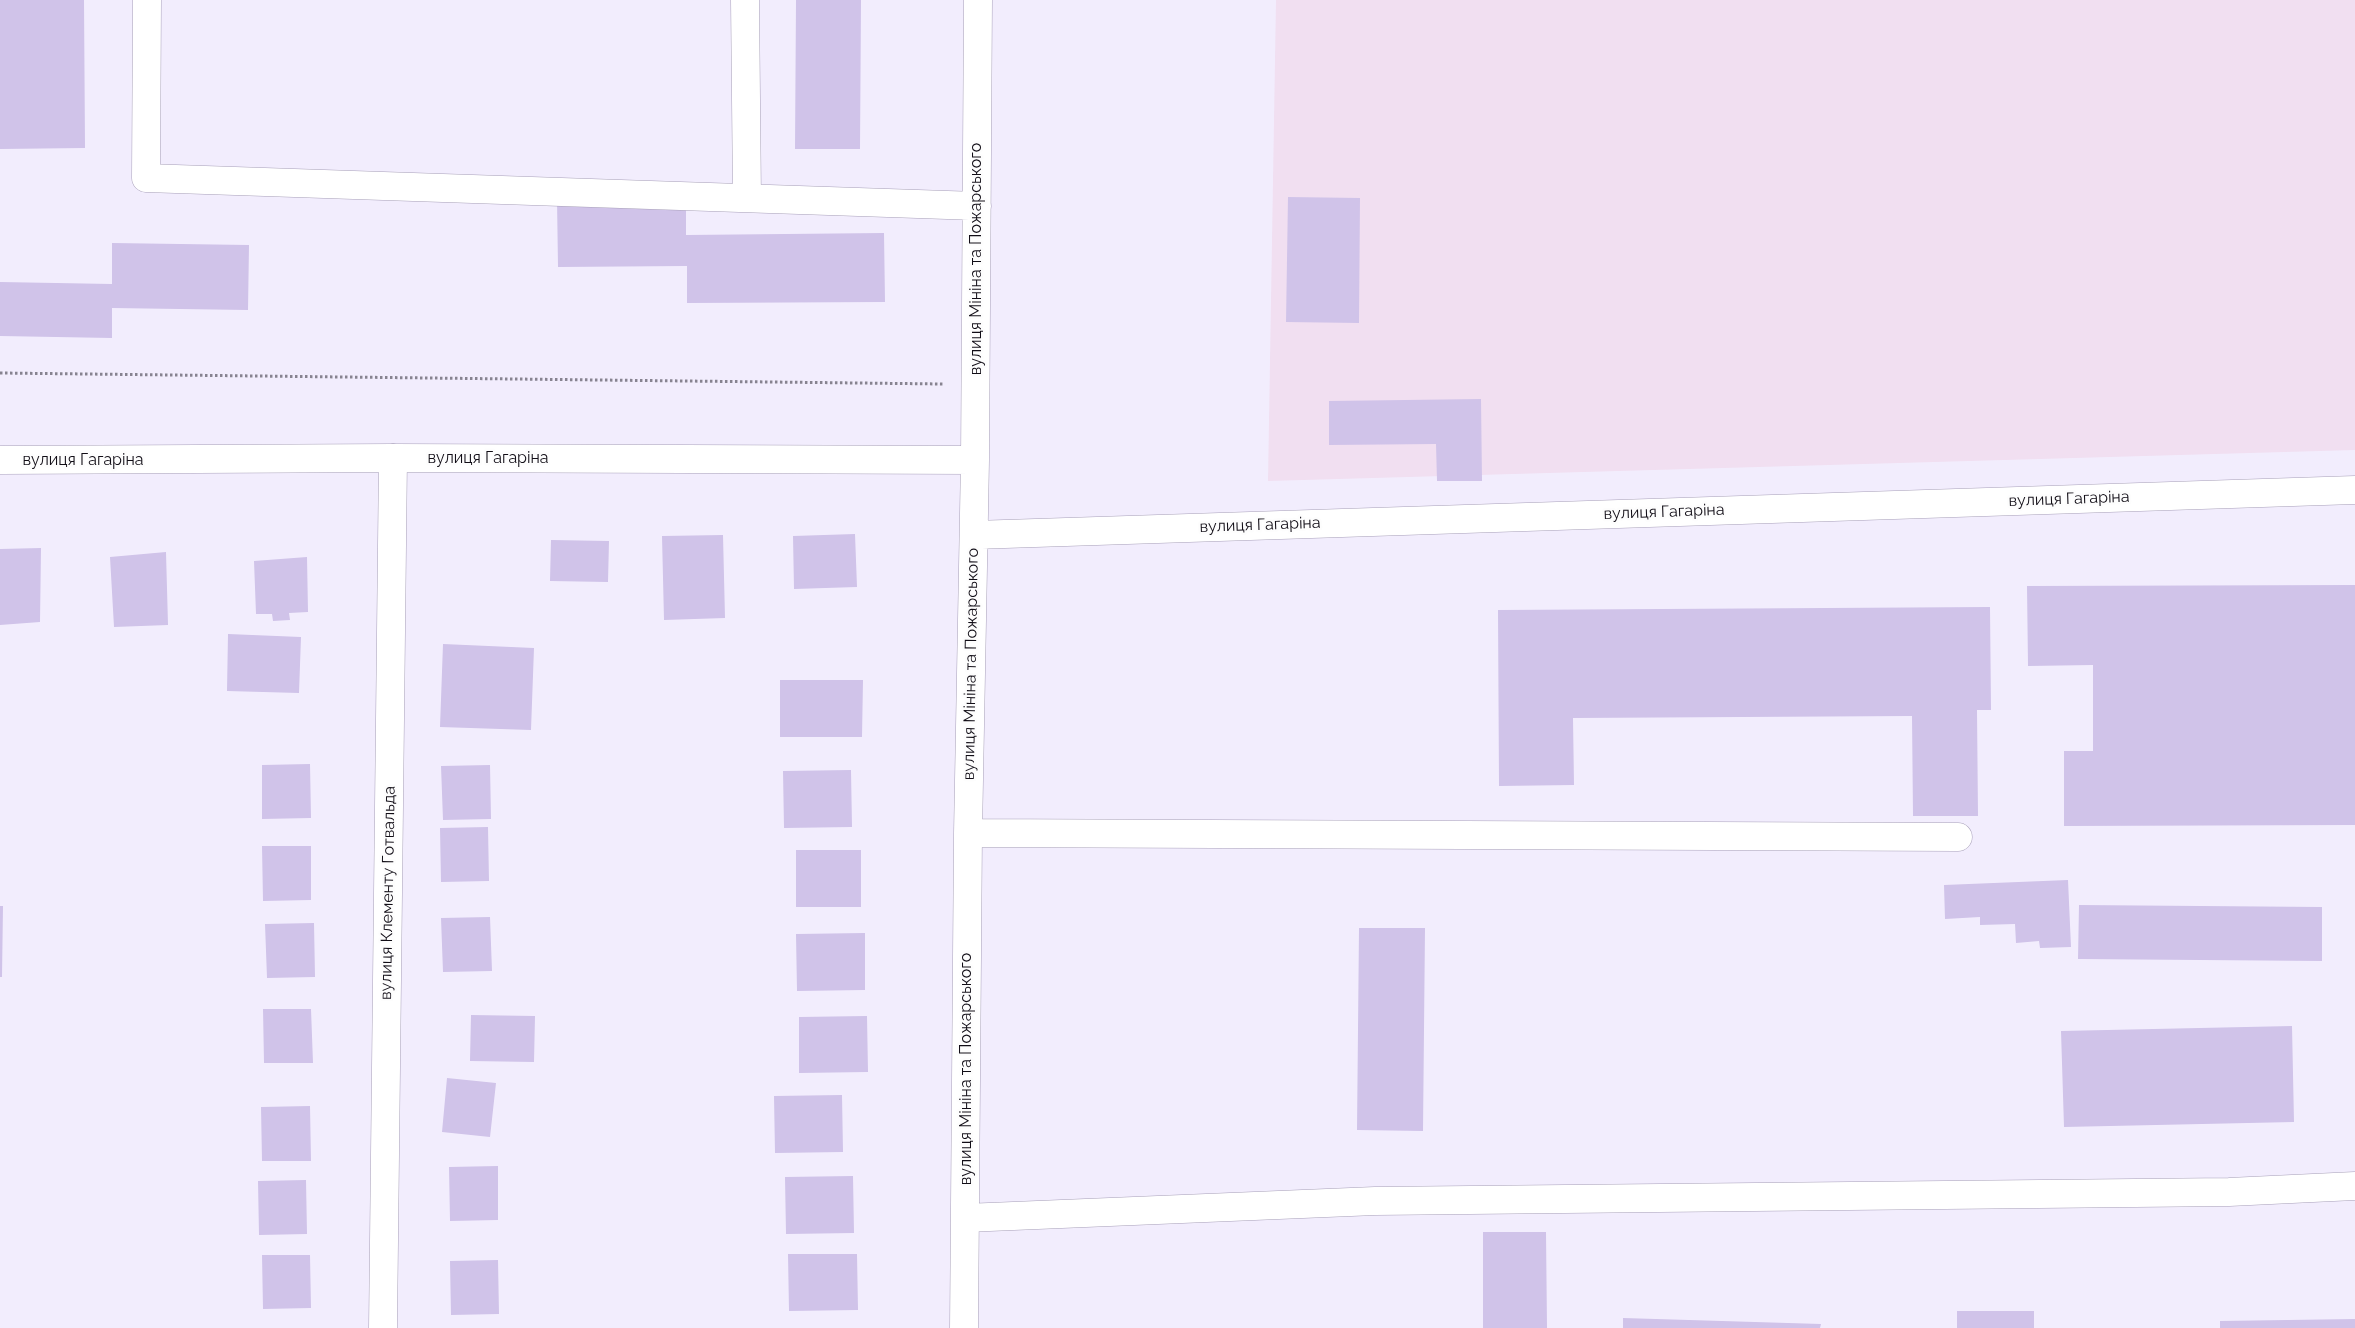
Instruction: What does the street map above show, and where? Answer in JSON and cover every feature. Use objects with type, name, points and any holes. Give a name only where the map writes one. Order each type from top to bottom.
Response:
[{"type":"street","points":[[146,0],[146,178],[977,206]]},
{"type":"street","points":[[745,0],[747,198]]},
{"type":"street","name":"вулиця Мініна та Пожарського","points":[[964,1328],[968,833],[976,384],[978,0]]},
{"type":"street","name":"вулиця Гагаріна","points":[[0,460],[393,458],[975,460]]},
{"type":"street","name":"вулиця Клементу Готвальда","points":[[383,1328],[393,458]]},
{"type":"street","name":"вулиця Гагаріна","points":[[974,534],[2355,490]]},
{"type":"street","points":[[968,833],[1958,837]]},
{"type":"street","points":[[965,1218],[1375,1201],[2229,1192],[2355,1186]]},
{"type":"path","points":[[0,373],[976,384]]},
{"type":"shaded area","points":[[1276,0],[2355,0],[2355,450],[1268,481]]},
{"type":"building","points":[[0,0],[84,0],[85,148],[0,149]]},
{"type":"building","points":[[796,0],[861,0],[860,149],[795,149]]},
{"type":"building","points":[[1288,197],[1360,198],[1359,323],[1286,322]]},
{"type":"building","points":[[557,199],[686,199],[686,235],[884,233],[885,302],[687,303],[687,266],[558,267]]},
{"type":"building","points":[[112,243],[249,245],[248,310],[112,308],[112,338],[0,336],[0,282],[112,284]]},
{"type":"building","points":[[1481,399],[1482,481],[1437,481],[1436,444],[1329,445],[1329,401]]},
{"type":"building","points":[[855,534],[857,587],[794,589],[793,536]]},
{"type":"building","points":[[723,535],[725,618],[664,620],[662,536]]},
{"type":"building","points":[[551,540],[609,541],[608,582],[550,581]]},
{"type":"building","points":[[41,548],[40,622],[0,625],[0,549]]},
{"type":"building","points":[[166,552],[168,625],[114,627],[110,557]]},
{"type":"building","points":[[307,557],[308,612],[289,613],[290,620],[273,621],[272,614],[256,614],[254,561]]},
{"type":"building","points":[[2355,585],[2355,825],[2064,826],[2064,751],[2093,751],[2093,665],[2028,666],[2027,586]]},
{"type":"building","points":[[1990,607],[1991,710],[1977,710],[1978,816],[1913,816],[1912,716],[1573,718],[1574,785],[1499,786],[1498,610]]},
{"type":"building","points":[[228,634],[301,637],[299,693],[227,691]]},
{"type":"building","points":[[443,644],[534,648],[531,730],[440,727]]},
{"type":"building","points":[[780,680],[863,680],[862,737],[780,737]]},
{"type":"building","points":[[310,764],[311,818],[262,819],[262,765]]},
{"type":"building","points":[[490,765],[491,819],[443,820],[441,766]]},
{"type":"building","points":[[851,770],[852,827],[784,828],[783,771]]},
{"type":"building","points":[[488,827],[489,881],[441,882],[440,828]]},
{"type":"building","points":[[262,846],[311,846],[311,900],[263,901]]},
{"type":"building","points":[[796,850],[861,850],[861,907],[796,907]]},
{"type":"building","points":[[2068,880],[2071,947],[2040,948],[2039,941],[2016,943],[2015,924],[1980,925],[1980,917],[1945,919],[1944,885]]},
{"type":"building","points":[[2079,905],[2322,907],[2322,961],[2078,959]]},
{"type":"building","points":[[0,906],[3,906],[2,977],[0,977]]},
{"type":"building","points":[[490,917],[492,971],[443,972],[441,918]]},
{"type":"building","points":[[314,923],[315,977],[267,978],[265,924]]},
{"type":"building","points":[[1359,928],[1425,928],[1423,1131],[1357,1130]]},
{"type":"building","points":[[865,933],[865,990],[797,991],[796,934]]},
{"type":"building","points":[[263,1009],[311,1009],[313,1063],[264,1063]]},
{"type":"building","points":[[471,1015],[535,1016],[534,1062],[470,1061]]},
{"type":"building","points":[[867,1016],[868,1072],[799,1073],[799,1017]]},
{"type":"building","points":[[2292,1026],[2294,1122],[2064,1127],[2061,1031]]},
{"type":"building","points":[[447,1078],[496,1083],[490,1137],[442,1132]]},
{"type":"building","points":[[842,1095],[843,1152],[775,1153],[774,1096]]},
{"type":"building","points":[[310,1106],[311,1161],[262,1161],[261,1107]]},
{"type":"building","points":[[498,1166],[498,1220],[450,1221],[449,1167]]},
{"type":"building","points":[[853,1176],[854,1233],[786,1234],[785,1177]]},
{"type":"building","points":[[306,1180],[307,1234],[259,1235],[258,1181]]},
{"type":"building","points":[[1483,1232],[1546,1232],[1547,1328],[1483,1328]]},
{"type":"building","points":[[788,1254],[857,1254],[858,1310],[789,1311]]},
{"type":"building","points":[[262,1255],[310,1255],[311,1308],[263,1309]]},
{"type":"building","points":[[498,1260],[499,1314],[451,1315],[450,1261]]},
{"type":"building","points":[[1957,1311],[2034,1311],[2034,1328],[1957,1328]]},
{"type":"building","points":[[1623,1318],[1821,1324],[1820,1328],[1623,1328]]},
{"type":"building","points":[[2355,1319],[2355,1328],[2220,1328],[2220,1321]]}]
